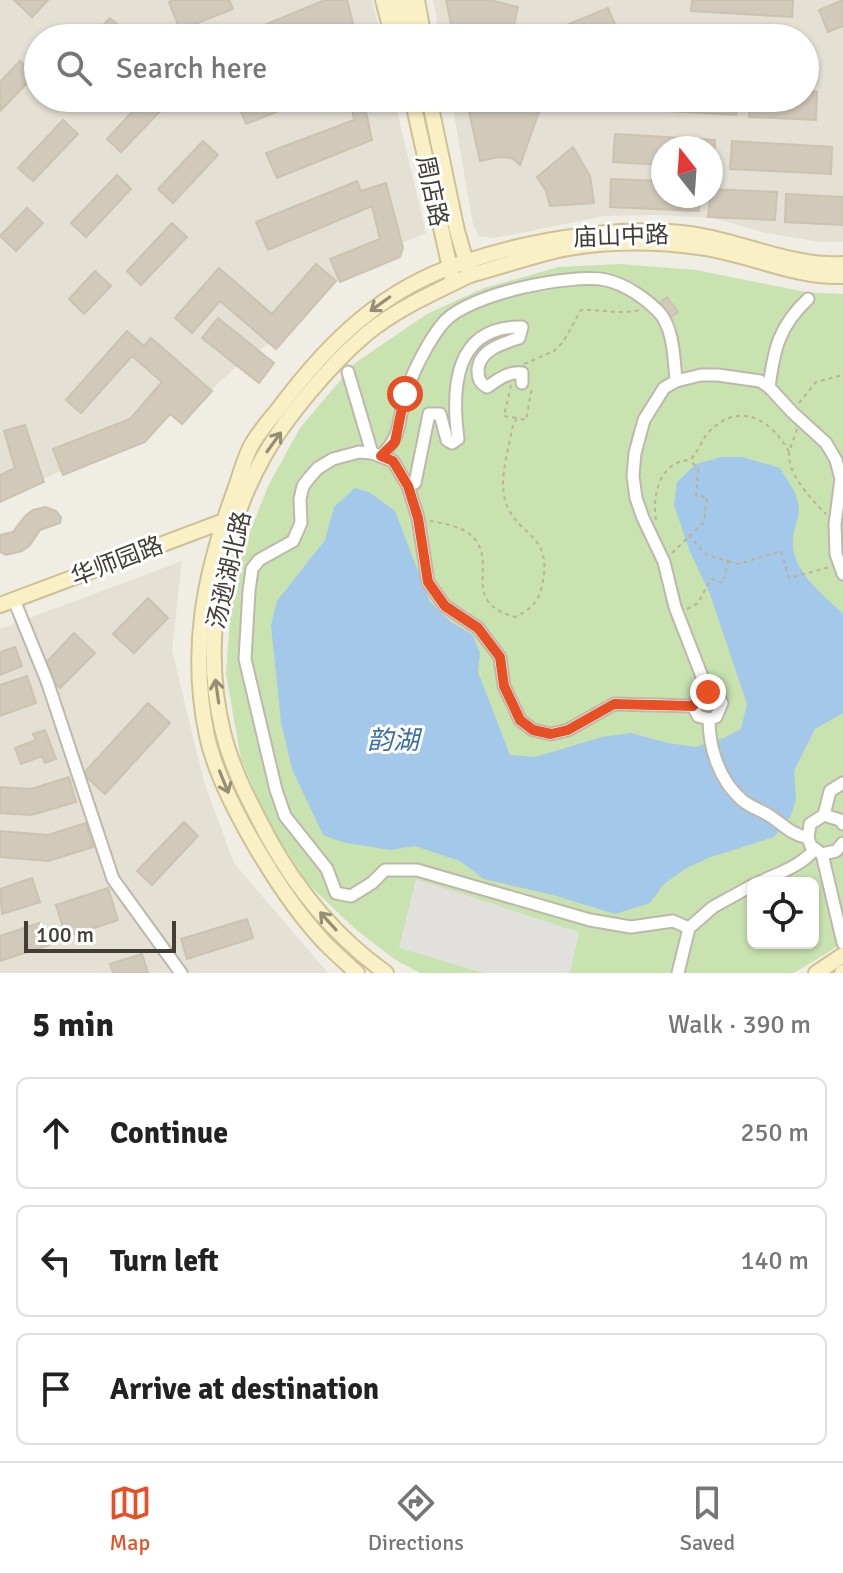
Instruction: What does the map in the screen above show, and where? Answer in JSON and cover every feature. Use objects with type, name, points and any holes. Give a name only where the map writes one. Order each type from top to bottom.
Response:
[{"type":"street","points":[[383,0],[389,24]]},
{"type":"street","points":[[394,0],[399,24]]},
{"type":"street","points":[[406,0],[411,24]]},
{"type":"street","points":[[417,0],[421,24]]},
{"type":"street","name":"周店路","points":[[415,112],[451,276]]},
{"type":"street","name":"周店路","points":[[432,112],[467,268]]},
{"type":"street","name":"庙山中路","points":[[451,276],[558,239],[645,231],[704,236],[830,265],[843,264]]},
{"type":"street","name":"庙山中路","points":[[467,268],[560,250],[645,242],[702,247],[785,268],[830,277],[843,276]]},
{"type":"street","name":"汤逊湖北路","points":[[357,973],[324,942],[293,904],[243,824],[223,784],[207,737],[199,651],[205,584],[229,523],[250,447],[323,354],[354,323],[395,293],[451,276]]},
{"type":"street","points":[[376,454],[395,442],[405,394],[444,322],[461,307],[522,288],[584,279],[608,280],[640,295],[660,313],[671,337],[676,381]]},
{"type":"street","points":[[769,387],[775,347],[795,311],[808,299]]},
{"type":"street","points":[[408,486],[415,483],[419,472],[429,414],[440,414],[447,440],[452,443],[458,439],[455,421],[460,367],[465,353],[476,340],[501,327],[522,327],[519,338],[492,349],[478,365],[478,376],[487,387],[514,372],[522,373],[522,383]]},
{"type":"street","points":[[348,372],[376,454]]},
{"type":"street","points":[[708,692],[678,613],[664,562],[636,498],[633,476],[635,453],[644,420],[664,388],[676,381],[701,375],[738,376],[760,381],[826,443],[836,460],[841,479],[835,524],[836,554],[841,570]]},
{"type":"street","points":[[689,928],[673,921],[631,927],[590,920],[417,870],[385,870],[372,883],[351,896],[336,893],[327,869],[285,816],[276,790],[245,659],[252,569],[259,560],[293,541],[301,523],[303,486],[318,468],[333,459],[359,452],[376,454],[393,461],[408,486],[418,518],[428,582],[445,606],[478,628],[500,657],[504,686],[520,720],[533,730],[551,734],[568,730],[614,704],[693,706]]},
{"type":"street","name":"汤逊湖北路","points":[[229,523],[213,634],[215,683],[223,731],[239,782],[280,858],[304,893],[333,927],[386,973]]},
{"type":"street","name":"华师园路","points":[[7,602],[229,523]]},
{"type":"street","points":[[7,602],[47,681],[113,879],[181,973]]},
{"type":"street","points":[[708,692],[718,695],[722,703],[716,717],[709,719],[698,716],[693,706],[698,697],[708,692]]},
{"type":"street","points":[[709,719],[712,750],[728,786],[743,801],[771,817],[790,833],[808,838]]},
{"type":"street","points":[[843,783],[830,791],[824,815],[810,824],[808,838],[811,846],[819,852],[843,943]]},
{"type":"street","points":[[824,815],[843,824]]},
{"type":"street","points":[[771,877],[819,852],[836,851],[843,843]]},
{"type":"street","points":[[678,973],[689,928],[713,907],[747,888]]},
{"type":"street","points":[[816,973],[843,955]]},
{"type":"path","points":[[514,372],[539,356],[554,351],[563,342],[581,310],[597,309],[623,314],[651,307]]},
{"type":"path","points":[[789,452],[800,401],[816,382],[843,375]]},
{"type":"path","points":[[522,383],[532,386],[531,394],[526,420],[517,418],[504,416],[511,384],[522,383]]},
{"type":"path","points":[[654,542],[657,525],[654,510],[660,480],[666,470],[680,461],[690,460],[716,426],[739,416],[754,418],[770,426],[789,452],[802,484],[835,524]]},
{"type":"path","points":[[418,518],[471,534],[479,547],[486,602],[498,613],[515,617],[529,611],[539,596],[544,559],[542,548],[531,533],[516,521],[504,496],[504,476],[517,418]]},
{"type":"path","points":[[664,562],[704,522],[707,497],[696,496],[698,469],[690,460]]},
{"type":"path","points":[[689,536],[707,555],[739,564],[781,551],[789,578],[841,570]]},
{"type":"path","points":[[678,613],[698,603],[711,579],[723,583],[728,561]]},
{"type":"shaded area","points":[[0,0],[372,0],[378,24],[24,24],[24,112],[397,112],[426,233],[400,244],[316,294],[279,337],[240,363],[202,399],[107,451],[0,498]]},
{"type":"shaded area","points":[[433,0],[843,0],[843,242],[820,242],[766,233],[713,218],[659,215],[604,216],[495,238],[479,236],[473,224],[453,112],[819,112],[819,24],[437,24]]},
{"type":"shaded area","points":[[182,561],[172,650],[204,782],[234,863],[328,973],[0,973],[0,629]]},
{"type":"shaded area","points":[[416,879],[579,932],[570,973],[484,973],[399,948]]},
{"type":"green space","points":[[620,264],[696,270],[805,292],[843,294],[843,943],[794,973],[420,973],[394,959],[354,928],[308,884],[269,824],[241,759],[226,674],[233,576],[268,486],[300,428],[355,363],[427,314],[484,288],[559,267]]},
{"type":"water","name":"韵湖","points":[[721,457],[742,457],[780,468],[798,502],[793,545],[799,565],[843,614],[843,713],[815,729],[794,771],[796,798],[791,816],[774,837],[708,858],[685,869],[664,884],[650,903],[615,914],[484,879],[460,861],[415,846],[390,850],[342,842],[323,835],[292,769],[281,722],[271,625],[277,601],[325,540],[334,507],[355,488],[369,492],[395,511],[430,602],[451,622],[472,634],[480,653],[478,672],[510,755],[535,757],[602,737],[631,733],[696,747],[741,729],[747,704],[710,594],[690,552],[674,505],[677,482],[696,464]]},
{"type":"building","points":[[14,0],[48,0],[32,17]]},
{"type":"building","points":[[229,0],[233,9],[195,24],[178,24],[169,2]]},
{"type":"building","points":[[325,0],[347,0],[353,23],[350,24],[267,24]]},
{"type":"building","points":[[446,0],[490,0],[518,7],[514,24],[451,24]]},
{"type":"building","points":[[692,0],[793,0],[792,17],[691,11]]},
{"type":"building","points":[[843,0],[843,26],[828,32],[819,10]]},
{"type":"building","points":[[608,8],[615,24],[569,24]]},
{"type":"building","points":[[20,61],[24,65],[24,86],[0,111],[0,82]]},
{"type":"building","points":[[132,112],[159,112],[121,152],[107,139]]},
{"type":"building","points":[[241,112],[276,112],[246,124]]},
{"type":"building","points":[[353,112],[366,112],[372,140],[277,178],[266,153],[354,120]]},
{"type":"building","points":[[469,112],[539,112],[520,165],[512,158],[480,161]]},
{"type":"building","points":[[686,112],[736,112],[736,115]]},
{"type":"building","points":[[749,112],[816,112],[816,120],[749,117]]},
{"type":"building","points":[[63,120],[78,134],[33,181],[18,168]]},
{"type":"building","points":[[615,134],[651,136],[651,164],[613,162]]},
{"type":"building","points":[[203,141],[218,155],[173,203],[158,189]]},
{"type":"building","points":[[732,141],[832,147],[831,174],[730,169]]},
{"type":"building","points":[[573,147],[590,176],[594,203],[550,206],[546,191],[537,177]]},
{"type":"building","points":[[117,175],[131,189],[86,237],[71,223]]},
{"type":"building","points":[[611,179],[651,181],[651,208],[699,208],[699,211],[610,207]]},
{"type":"building","points":[[357,181],[361,191],[386,183],[403,248],[400,257],[340,282],[330,259],[380,239],[372,206],[268,250],[256,222]]},
{"type":"building","points":[[723,190],[777,192],[775,220],[708,217],[709,208],[723,208]]},
{"type":"building","points":[[786,194],[843,197],[843,225],[785,222]]},
{"type":"building","points":[[27,208],[43,223],[16,251],[0,236]]},
{"type":"building","points":[[172,223],[187,237],[141,285],[127,271]]},
{"type":"building","points":[[316,264],[336,281],[276,349],[220,301],[192,333],[175,318],[219,268],[272,314]]},
{"type":"building","points":[[95,271],[111,286],[84,314],[69,299]]},
{"type":"building","points":[[667,297],[678,312],[666,321],[655,306]]},
{"type":"building","points":[[218,318],[274,363],[259,383],[202,338]]},
{"type":"building","points":[[127,331],[144,346],[151,338],[212,391],[182,424],[170,414],[145,442],[63,475],[53,449],[130,419],[162,382],[132,356],[81,413],[66,400]]},
{"type":"building","points":[[25,425],[44,482],[0,502],[0,475],[15,468],[4,431]]},
{"type":"building","points":[[45,507],[56,511],[61,517],[60,523],[40,530],[22,551],[6,555],[0,552],[0,535],[13,532],[25,516]]},
{"type":"building","points":[[148,598],[168,618],[134,653],[113,634]]},
{"type":"building","points":[[74,633],[95,653],[60,688],[40,669]]},
{"type":"building","points":[[15,647],[22,666],[0,675],[0,652]]},
{"type":"building","points":[[27,676],[36,703],[0,716],[0,685]]},
{"type":"building","points":[[148,703],[170,723],[105,794],[83,774]]},
{"type":"building","points":[[45,730],[56,759],[45,763],[42,756],[21,764],[15,748],[36,740],[33,734]]},
{"type":"building","points":[[69,777],[76,802],[31,815],[0,813],[0,787],[31,789]]},
{"type":"building","points":[[184,822],[198,836],[152,885],[137,871]]},
{"type":"building","points":[[86,823],[93,847],[48,861],[0,857],[0,831],[48,835]]},
{"type":"building","points":[[32,878],[40,902],[2,914],[0,889]]},
{"type":"building","points":[[108,888],[118,920],[66,937],[56,905]]},
{"type":"building","points":[[247,919],[253,938],[187,959],[181,939]]},
{"type":"building","points":[[42,922],[49,945],[0,961],[0,936]]},
{"type":"building","points":[[142,954],[148,973],[113,973],[110,964]]},
{"type":"route","points":[[405,394],[395,442],[381,456],[393,461],[408,486],[418,518],[428,582],[445,606],[478,628],[500,657],[504,686],[520,720],[533,730],[551,734],[568,730],[614,704],[693,706],[698,697],[708,692]]}]
